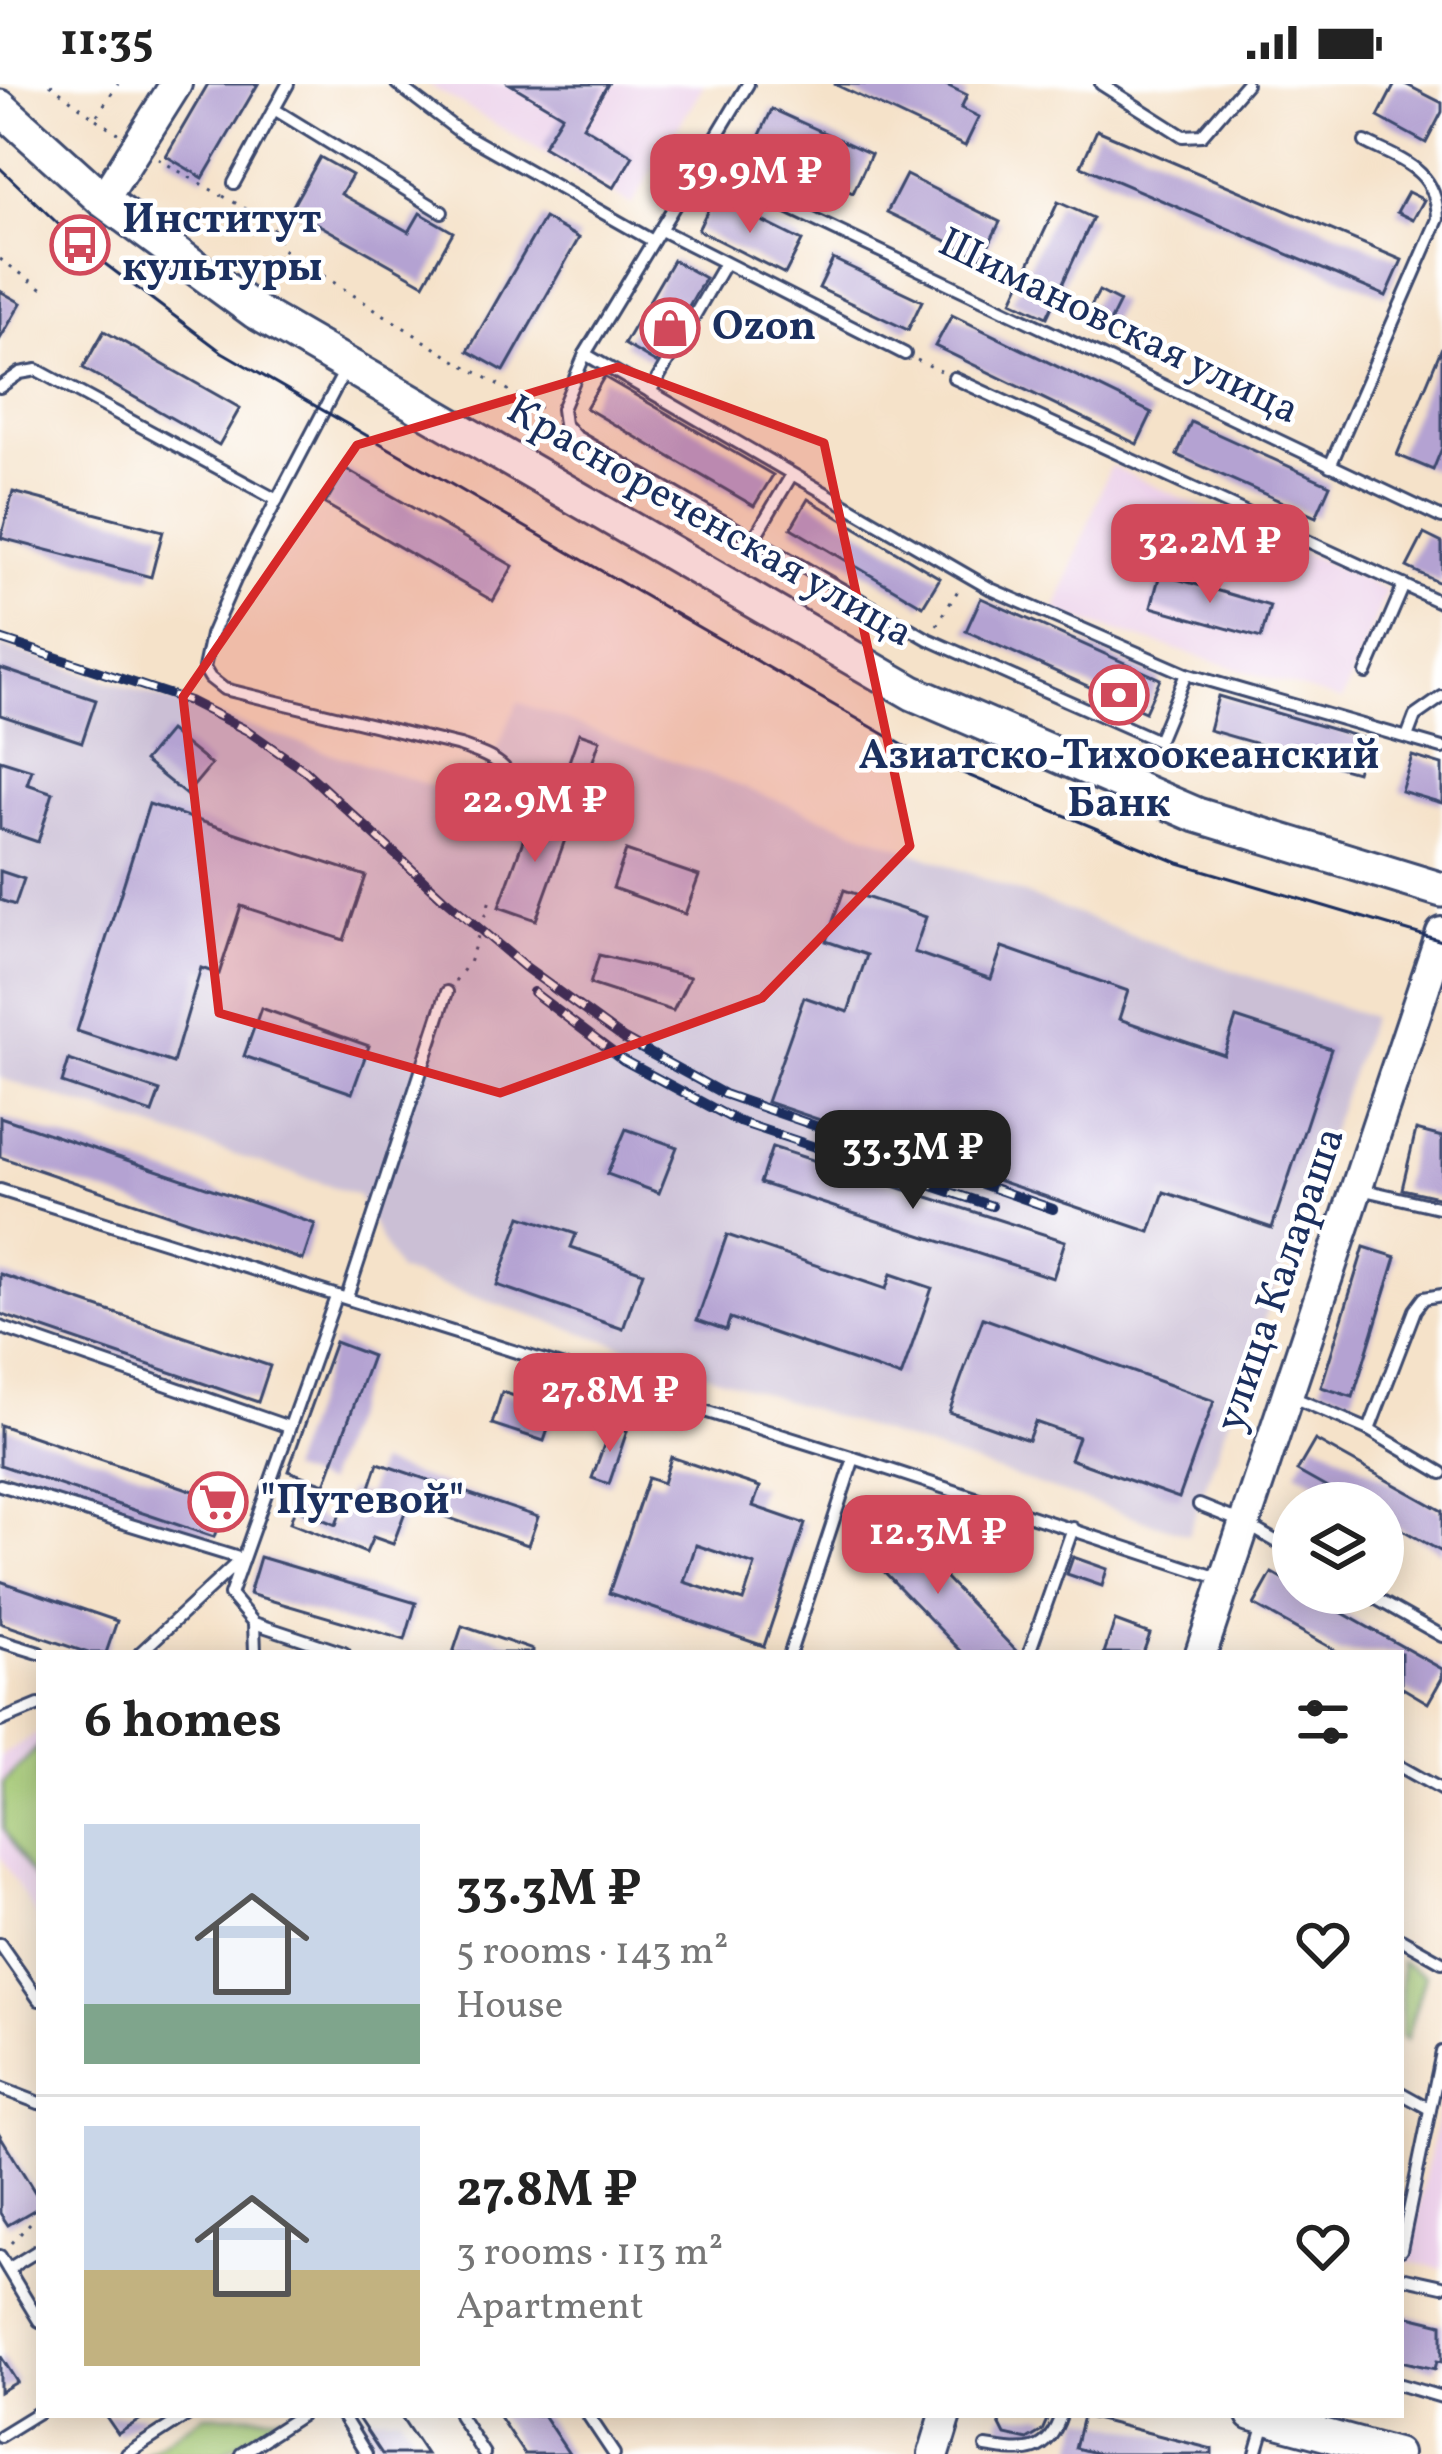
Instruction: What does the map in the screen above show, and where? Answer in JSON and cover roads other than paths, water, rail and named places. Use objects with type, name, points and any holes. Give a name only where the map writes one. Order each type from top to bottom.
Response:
[{"type":"main road","name":"Краснореченская улица","points":[[0,107],[104,200],[256,312],[913,693],[1197,815],[1442,890]]},
{"type":"street","points":[[104,200],[168,87]]},
{"type":"street","name":"улица Калараша","points":[[1202,1650],[1442,933]]},
{"type":"street","points":[[934,2454],[945,2418]]},
{"type":"street","points":[[1267,2418],[1333,2426],[1396,2454]]},
{"type":"lane","points":[[234,183],[287,84]]},
{"type":"lane","points":[[398,84],[460,132],[657,236],[725,263],[905,354]]},
{"type":"lane","points":[[748,84],[585,354],[562,409],[564,424],[574,436],[928,639],[1158,741],[1186,674]]},
{"type":"lane","points":[[1101,84],[1193,138],[1202,135],[1246,84]]},
{"type":"lane","points":[[274,110],[442,212]]},
{"type":"lane","points":[[1330,466],[1438,219],[1424,173],[1365,142]]},
{"type":"lane","name":"Шимановская улица","points":[[701,166],[1442,518]]},
{"type":"lane","points":[[650,392],[725,263]]},
{"type":"lane","points":[[585,354],[967,575],[1186,674],[1442,748]]},
{"type":"lane","points":[[346,367],[235,580],[205,652],[204,668],[218,685],[491,757],[514,776],[520,799]]},
{"type":"lane","points":[[0,387],[20,373],[38,370],[278,500]]},
{"type":"lane","points":[[954,378],[1442,603]]},
{"type":"lane","points":[[753,540],[791,476]]},
{"type":"lane","points":[[1366,673],[1404,585]]},
{"type":"lane","points":[[1407,737],[1415,716],[1442,697]]},
{"type":"lane","points":[[335,1650],[254,1623],[230,1595],[289,1427],[342,1297],[447,992]]},
{"type":"lane","points":[[1357,1188],[1442,1208]]},
{"type":"lane","points":[[0,1190],[1226,1580]]},
{"type":"lane","points":[[1369,1430],[1414,1310],[1424,1298],[1442,1295]]},
{"type":"lane","points":[[0,1327],[289,1427]]},
{"type":"lane","points":[[1287,1395],[1369,1430],[1442,1473]]},
{"type":"lane","points":[[791,1650],[854,1458]]},
{"type":"lane","points":[[0,1485],[242,1559]]},
{"type":"lane","points":[[1198,1505],[1272,1539]]},
{"type":"lane","points":[[1030,1650],[1073,1528]]},
{"type":"lane","points":[[143,1650],[242,1559]]},
{"type":"lane","points":[[1403,1614],[1442,1636]]},
{"type":"lane","points":[[254,1623],[255,1650]]},
{"type":"lane","points":[[0,1641],[36,1652]]},
{"type":"lane","points":[[0,1721],[36,1706]]},
{"type":"lane","points":[[1404,1769],[1442,1790]]},
{"type":"lane","points":[[1404,1941],[1442,1962]]},
{"type":"lane","points":[[0,1945],[36,1996]]},
{"type":"lane","points":[[1404,2235],[1442,2052]]},
{"type":"lane","points":[[0,2088],[36,2102]]},
{"type":"lane","points":[[1404,2095],[1430,2109]]},
{"type":"lane","points":[[8,2269],[36,2252]]},
{"type":"lane","points":[[0,2256],[36,2315]]},
{"type":"lane","points":[[1404,2278],[1442,2287]]},
{"type":"lane","points":[[1404,2387],[1442,2397]]},
{"type":"lane","points":[[0,2436],[36,2413]]},
{"type":"lane","points":[[127,2454],[182,2418]]},
{"type":"lane","points":[[241,2454],[296,2418]]},
{"type":"lane","points":[[344,2418],[366,2454]]},
{"type":"lane","points":[[461,2418],[484,2454]]},
{"type":"lane","points":[[590,2418],[614,2454]]},
{"type":"lane","points":[[986,2447],[1039,2451],[1054,2440],[1060,2418]]},
{"type":"lane","points":[[1256,2454],[1259,2418]]},
{"type":"tram line","points":[[0,168],[80,245],[222,352],[922,756],[1179,863],[1442,941]]},
{"type":"railway","points":[[0,639],[189,701],[248,731],[304,770],[526,968],[624,1039],[724,1094],[1053,1209]]},
{"type":"railway","points":[[533,992],[623,1060],[737,1121],[992,1206]]},
{"type":"place","name":"Институт культуры","points":[[80,245]]},
{"type":"place","name":"Ozon","points":[[670,328]]},
{"type":"place","name":"Азиатско-Тихоокеанский Банк","points":[[1119,695]]},
{"type":"place","name":"\"Путевой\"","points":[[218,1502]]}]
